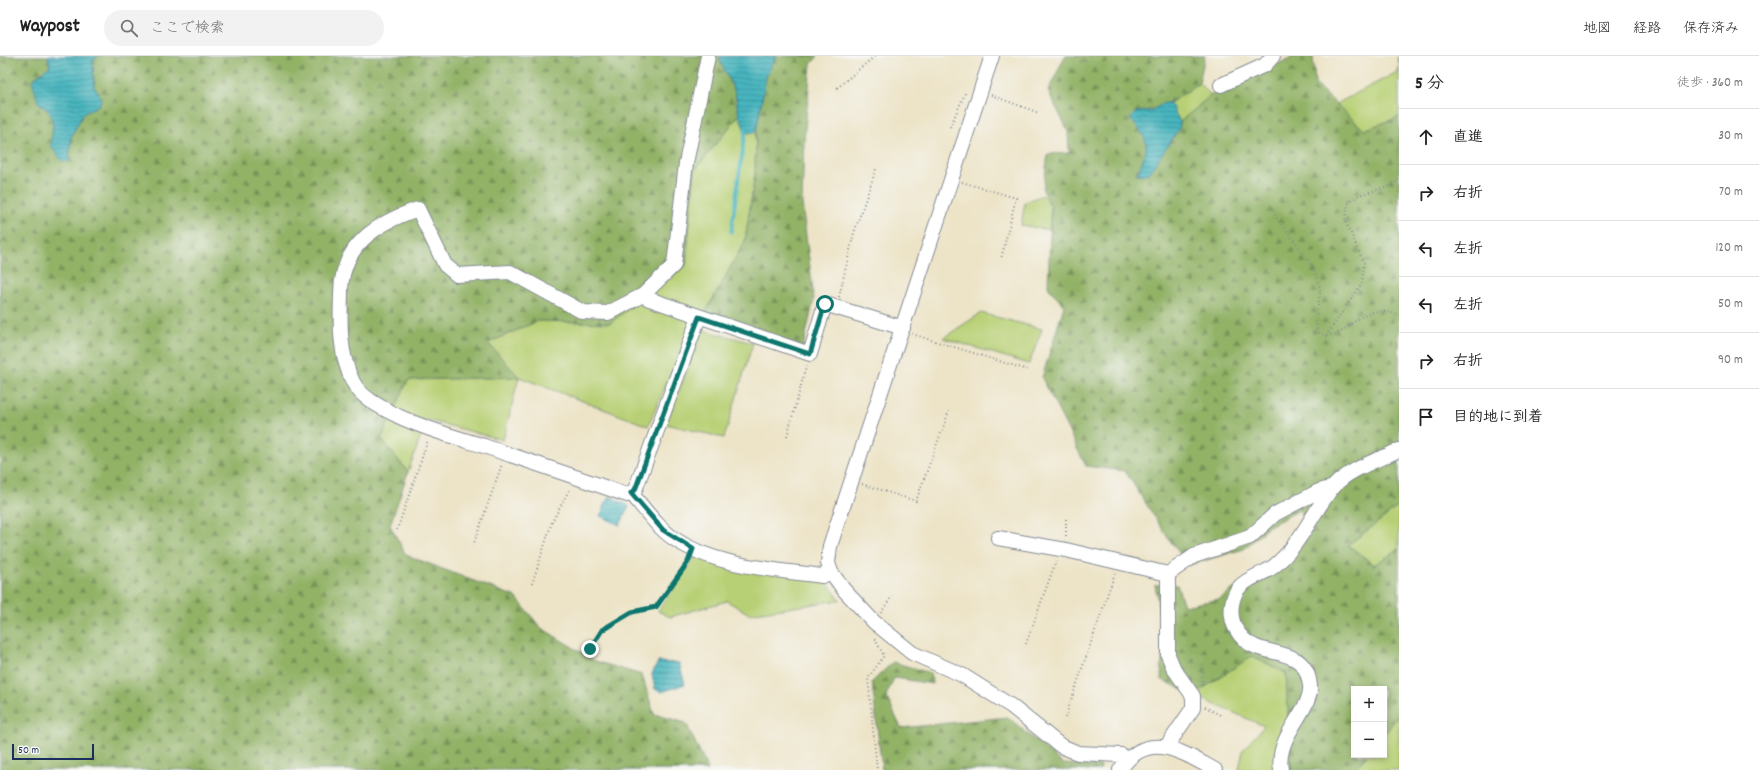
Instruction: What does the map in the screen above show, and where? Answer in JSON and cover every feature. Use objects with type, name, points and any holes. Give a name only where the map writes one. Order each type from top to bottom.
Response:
[{"type":"street","points":[[699,317],[635,490],[627,494],[432,429],[398,416],[367,398],[353,383],[343,355],[340,333],[341,278],[349,254],[367,235],[397,216],[418,209],[444,265],[457,275],[510,272],[584,312],[608,313],[643,295],[674,265],[686,163],[708,56]]},
{"type":"street","points":[[992,56],[903,328],[851,480],[830,546],[828,563],[831,572],[872,628],[912,653],[962,675],[1011,706],[1061,746],[1078,753],[1121,755],[1124,765],[1139,751],[1153,747],[1167,746],[1181,751],[1214,770]]},
{"type":"street","points":[[1220,85],[1265,66],[1273,56]]},
{"type":"street","points":[[643,295],[649,299],[699,317],[810,354],[825,304],[903,328]]},
{"type":"street","points":[[1281,770],[1280,764],[1284,740],[1308,697],[1310,688],[1308,672],[1300,662],[1291,656],[1264,650],[1251,645],[1240,635],[1232,618],[1232,602],[1237,590],[1248,581],[1273,567],[1294,547],[1334,487],[1360,468],[1399,450]]},
{"type":"street","points":[[998,538],[1066,550],[1168,574],[1194,556],[1250,537],[1275,514],[1319,491],[1334,487]]},
{"type":"street","points":[[631,493],[663,530],[693,549],[731,563],[822,576],[831,572]]},
{"type":"street","points":[[1167,746],[1193,708],[1198,697],[1193,696],[1174,669],[1168,655],[1168,574]]},
{"type":"path","points":[[837,88],[875,56]]},
{"type":"path","points":[[980,91],[1039,112]]},
{"type":"path","points":[[836,308],[854,233],[876,169]]},
{"type":"path","points":[[1326,336],[1362,283],[1364,263],[1345,220],[1348,204],[1359,195],[1393,184],[1399,178]]},
{"type":"path","points":[[952,179],[1016,198],[1001,259]]},
{"type":"path","points":[[1274,215],[1316,272],[1321,291],[1315,322],[1319,331],[1326,336],[1337,335],[1361,316],[1379,310],[1399,315]]},
{"type":"path","points":[[903,328],[909,333],[1028,370]]},
{"type":"path","points":[[787,436],[810,354]]},
{"type":"path","points":[[851,480],[916,501],[949,411]]},
{"type":"path","points":[[397,530],[432,429]]},
{"type":"path","points":[[473,546],[506,454]]},
{"type":"path","points":[[532,584],[552,522],[568,492],[582,479]]},
{"type":"path","points":[[1026,644],[1055,563],[1066,550],[1066,519]]},
{"type":"path","points":[[590,649],[602,630],[632,612],[656,607],[688,562],[693,549]]},
{"type":"path","points":[[1065,718],[1119,562]]},
{"type":"path","points":[[877,770],[868,678],[884,656],[872,628],[892,596]]},
{"type":"path","points":[[1202,664],[1198,697],[1222,716]]},
{"type":"green space","points":[[0,56],[48,56],[50,66],[38,102],[44,107],[51,117],[53,126],[51,146],[69,161],[71,137],[83,114],[99,105],[102,98],[94,87],[93,60],[99,56],[721,56],[720,61],[735,92],[739,115],[695,170],[686,265],[610,323],[538,321],[488,343],[519,377],[408,380],[381,439],[408,472],[390,525],[406,555],[516,597],[540,627],[595,661],[642,675],[654,714],[686,723],[708,770],[0,770]]},
{"type":"green space","points":[[776,56],[818,56],[811,64],[804,141],[802,204],[814,299],[803,347],[705,313],[745,241],[755,174],[756,132],[766,77]]},
{"type":"green space","points":[[1065,56],[1205,56],[1199,83],[1177,98],[1161,106],[1136,112],[1130,119],[1144,133],[1147,149],[1137,175],[1179,130],[1180,122],[1211,95],[1295,56],[1313,56],[1315,84],[1364,130],[1399,117],[1399,506],[1348,545],[1374,565],[1399,549],[1399,716],[1387,730],[1387,686],[1351,686],[1351,758],[1364,758],[1354,770],[1291,770],[1286,673],[1252,656],[1193,695],[1161,679],[1163,637],[1155,585],[1177,585],[1184,606],[1220,599],[1272,560],[1303,521],[1301,509],[1269,526],[1244,549],[1189,565],[1170,541],[1125,471],[1086,466],[1042,378],[1064,306],[1048,287],[1051,206],[1043,190],[1048,154],[1069,153],[1068,131],[1048,91]]},
{"type":"green space","points":[[1399,71],[1399,117],[1364,130],[1336,104]]},
{"type":"green space","points":[[1199,83],[1211,95],[1180,122],[1170,103]]},
{"type":"green space","points":[[739,115],[746,133],[756,132],[755,174],[745,241],[705,313],[694,321],[648,426],[519,377],[503,440],[427,420],[408,472],[381,439],[408,380],[518,377],[487,343],[538,321],[610,322],[685,265],[695,170]]},
{"type":"green space","points":[[1043,195],[1051,206],[1049,230],[1021,225],[1025,202]]},
{"type":"green space","points":[[981,313],[1042,329],[1029,364],[943,338]]},
{"type":"green space","points":[[703,330],[753,343],[724,438],[666,424]]},
{"type":"green space","points":[[1399,506],[1399,549],[1374,565],[1348,545]]},
{"type":"green space","points":[[696,555],[825,580],[840,600],[749,614],[727,601],[670,617],[658,611]]},
{"type":"green space","points":[[1252,655],[1286,673],[1291,770],[1239,770],[1243,750],[1264,726],[1193,695]]},
{"type":"green space","points":[[893,662],[930,673],[933,684],[894,678],[886,696],[901,728],[1008,717],[1063,764],[1101,766],[1100,770],[882,770],[872,682]]},
{"type":"green space","points":[[1399,716],[1399,770],[1354,770],[1364,758],[1387,758],[1387,730]]},
{"type":"water","points":[[48,56],[99,56],[93,60],[94,87],[102,98],[99,105],[83,114],[71,137],[69,161],[63,162],[51,146],[53,124],[50,112],[38,102],[32,80],[50,66]]},
{"type":"water","points":[[721,56],[776,56],[766,77],[756,132],[746,133],[739,115],[735,92],[720,61]]},
{"type":"water","points":[[1164,103],[1170,103],[1180,122],[1179,129],[1149,173],[1137,175],[1146,151],[1146,145],[1142,134],[1130,119],[1136,112],[1151,111]]},
{"type":"water","points":[[609,496],[629,506],[620,525],[600,516]]},
{"type":"water","points":[[658,662],[679,663],[685,684],[662,692],[655,689],[652,674]]},
{"type":"waterway","points":[[731,232],[746,126]]},
{"type":"route","points":[[590,649],[602,630],[632,612],[656,607],[688,562],[693,549],[673,538],[663,530],[631,493],[635,490],[699,317],[810,354],[825,304]]}]
